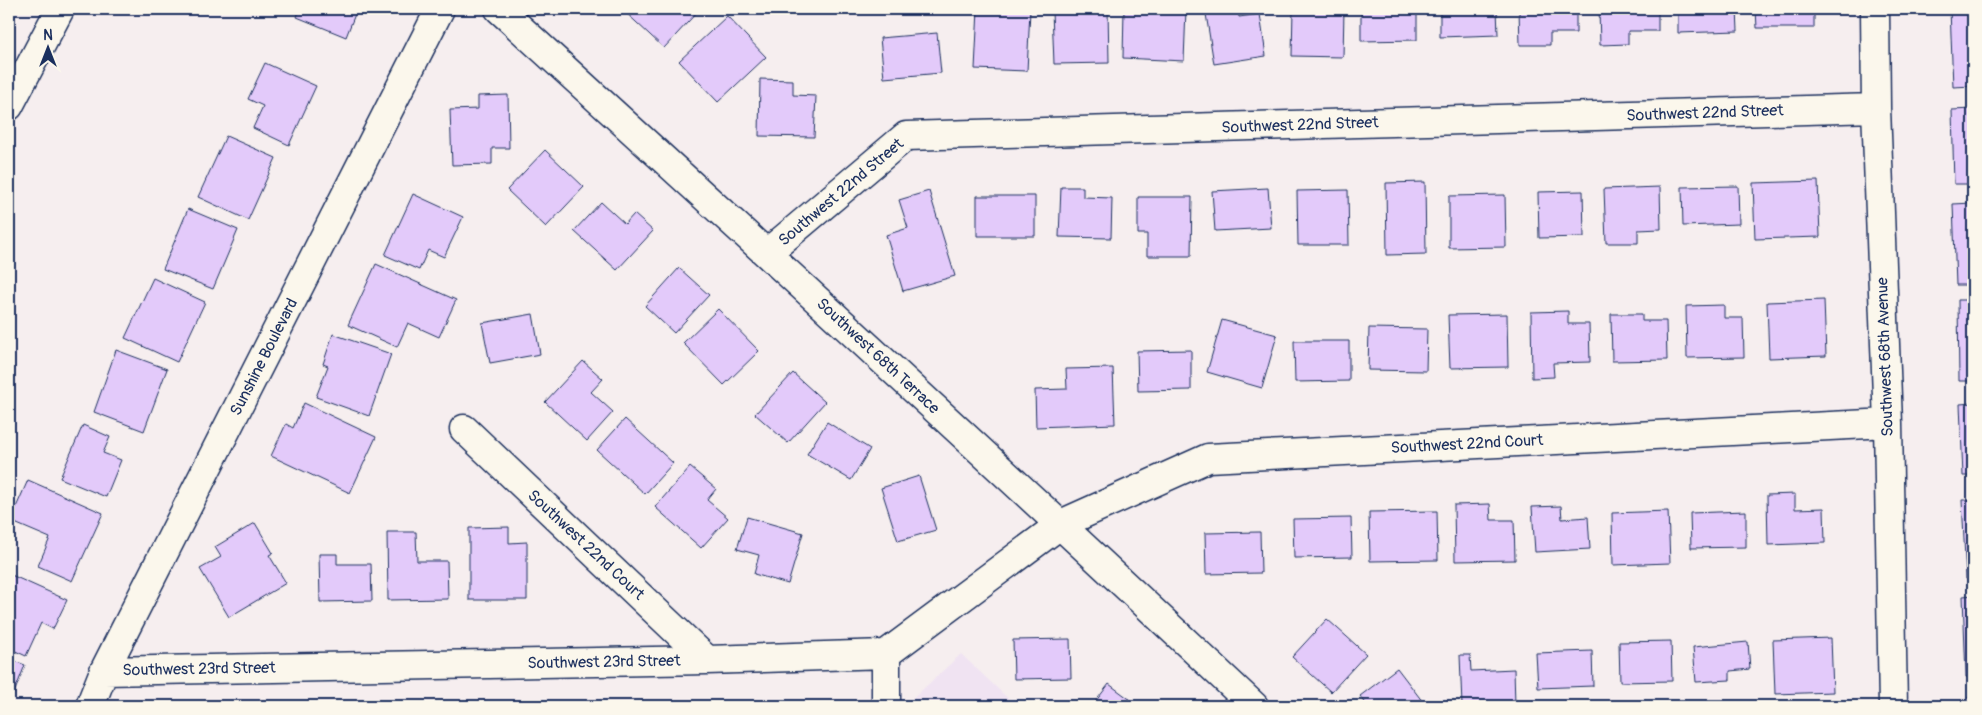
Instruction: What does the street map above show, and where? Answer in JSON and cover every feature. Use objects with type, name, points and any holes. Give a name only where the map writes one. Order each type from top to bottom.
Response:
[{"type":"main road","points":[[9,106],[60,9]]},
{"type":"main road","name":"Sunshine Boulevard","points":[[90,706],[104,671],[440,9]]},
{"type":"main road","name":"Southwest 68th Terrace","points":[[499,9],[767,253],[1254,706]]},
{"type":"main road","name":"Southwest 68th Avenue","points":[[1875,9],[1876,108],[1888,423],[1893,706]]},
{"type":"main road","name":"Southwest 22nd Street","points":[[767,253],[906,136],[1876,108]]},
{"type":"main road","name":"Southwest 22nd Court","points":[[1060,524],[1208,458],[1888,423]]},
{"type":"main road","name":"Southwest 22nd Court","points":[[464,429],[708,660]]},
{"type":"main road","points":[[886,706],[886,654],[1060,524]]},
{"type":"main road","name":"Southwest 23rd Street","points":[[104,671],[708,660],[886,654]]},
{"type":"shaded area","points":[[961,654],[1016,706],[908,706],[908,703]]},
{"type":"building","points":[[300,9],[357,9],[346,37],[297,17]]},
{"type":"building","points":[[622,9],[700,9],[664,48]]},
{"type":"building","points":[[978,9],[1030,10],[1027,71],[975,69]]},
{"type":"building","points":[[1108,9],[1109,63],[1054,64],[1052,11]]},
{"type":"building","points":[[1124,9],[1186,9],[1184,61],[1123,58]]},
{"type":"building","points":[[1238,9],[1239,17],[1260,14],[1266,56],[1214,64],[1206,14]]},
{"type":"building","points":[[1293,9],[1344,9],[1343,57],[1292,56]]},
{"type":"building","points":[[1361,9],[1417,9],[1417,40],[1361,41]]},
{"type":"building","points":[[1440,9],[1497,9],[1498,35],[1440,37]]},
{"type":"building","points":[[1519,9],[1576,9],[1576,33],[1550,33],[1550,45],[1520,45]]},
{"type":"building","points":[[1599,9],[1658,9],[1658,31],[1628,31],[1628,44],[1600,45]]},
{"type":"building","points":[[1678,9],[1737,9],[1738,31],[1678,33]]},
{"type":"building","points":[[1756,9],[1814,9],[1814,28],[1757,28]]},
{"type":"building","points":[[1950,9],[1973,9],[1973,86],[1953,87]]},
{"type":"building","points":[[727,16],[766,57],[718,102],[679,61]]},
{"type":"building","points":[[937,33],[941,73],[884,78],[880,38]]},
{"type":"building","points":[[265,63],[316,86],[289,145],[253,128],[263,106],[248,99]]},
{"type":"building","points":[[760,79],[793,80],[793,95],[816,96],[814,137],[759,136]]},
{"type":"building","points":[[508,95],[509,148],[492,148],[492,164],[452,165],[450,110],[478,109],[478,96]]},
{"type":"building","points":[[1973,109],[1973,184],[1954,184],[1952,110]]},
{"type":"building","points":[[226,136],[276,158],[248,220],[198,197]]},
{"type":"building","points":[[545,150],[584,187],[546,227],[507,190]]},
{"type":"building","points":[[1818,181],[1820,237],[1755,239],[1753,183]]},
{"type":"building","points":[[1425,182],[1426,254],[1387,255],[1386,183]]},
{"type":"building","points":[[1738,186],[1739,224],[1683,226],[1682,187]]},
{"type":"building","points":[[1061,187],[1083,187],[1083,197],[1112,198],[1111,238],[1059,237]]},
{"type":"building","points":[[1660,187],[1661,229],[1638,230],[1638,243],[1606,243],[1604,189]]},
{"type":"building","points":[[1268,188],[1271,228],[1215,231],[1212,191]]},
{"type":"building","points":[[1348,190],[1349,245],[1298,245],[1297,191]]},
{"type":"building","points":[[929,191],[955,276],[903,291],[886,235],[908,228],[899,200]]},
{"type":"building","points":[[1583,191],[1584,237],[1539,238],[1538,192]]},
{"type":"building","points":[[413,194],[463,217],[444,257],[428,250],[419,270],[385,255]]},
{"type":"building","points":[[1505,195],[1506,247],[1449,248],[1449,196]]},
{"type":"building","points":[[977,196],[1035,196],[1035,236],[977,236]]},
{"type":"building","points":[[1138,197],[1192,197],[1191,256],[1147,256],[1147,234],[1138,234]]},
{"type":"building","points":[[601,202],[625,224],[634,214],[653,231],[617,270],[574,231]]},
{"type":"building","points":[[1973,203],[1973,285],[1956,285],[1953,204]]},
{"type":"building","points":[[188,209],[238,230],[213,289],[163,269]]},
{"type":"building","points":[[376,264],[456,300],[439,337],[408,323],[397,347],[348,325]]},
{"type":"building","points":[[679,268],[709,295],[674,333],[645,306]]},
{"type":"building","points":[[153,278],[205,302],[177,362],[125,338]]},
{"type":"building","points":[[1824,300],[1826,356],[1769,358],[1767,302]]},
{"type":"building","points":[[1958,300],[1973,300],[1973,381],[1959,381]]},
{"type":"building","points":[[1724,305],[1724,318],[1743,318],[1744,357],[1687,358],[1686,306]]},
{"type":"building","points":[[718,309],[759,351],[724,385],[683,343]]},
{"type":"building","points":[[1568,311],[1568,324],[1589,324],[1590,362],[1553,363],[1554,377],[1532,378],[1531,312]]},
{"type":"building","points":[[533,314],[540,354],[490,363],[482,323]]},
{"type":"building","points":[[1507,314],[1508,367],[1450,368],[1448,315]]},
{"type":"building","points":[[1611,314],[1642,314],[1642,321],[1666,321],[1667,360],[1612,361]]},
{"type":"building","points":[[1222,320],[1277,335],[1262,388],[1207,372]]},
{"type":"building","points":[[1369,328],[1427,329],[1426,371],[1368,370]]},
{"type":"building","points":[[333,334],[391,354],[369,416],[316,397],[328,366],[323,364]]},
{"type":"building","points":[[1294,341],[1349,341],[1349,381],[1295,382]]},
{"type":"building","points":[[116,350],[167,369],[144,431],[94,412]]},
{"type":"building","points":[[1191,350],[1191,390],[1138,391],[1137,351]]},
{"type":"building","points":[[583,361],[603,379],[591,392],[613,412],[587,441],[545,402]]},
{"type":"building","points":[[1113,368],[1115,424],[1036,427],[1035,390],[1067,389],[1066,369]]},
{"type":"building","points":[[793,373],[825,402],[788,443],[755,414]]},
{"type":"building","points":[[304,403],[376,437],[350,493],[271,456],[286,424],[293,428]]},
{"type":"building","points":[[1973,403],[1973,476],[1963,476],[1960,404]]},
{"type":"building","points":[[625,419],[673,463],[645,494],[597,450]]},
{"type":"building","points":[[827,422],[870,449],[851,480],[807,454]]},
{"type":"building","points":[[83,425],[110,437],[103,453],[121,460],[106,497],[60,478]]},
{"type":"building","points":[[690,467],[716,489],[707,500],[728,518],[701,548],[655,507]]},
{"type":"building","points":[[919,476],[936,530],[898,541],[881,488]]},
{"type":"building","points":[[28,480],[103,513],[72,581],[38,566],[50,538],[10,521]]},
{"type":"building","points":[[1795,494],[1795,509],[1824,508],[1825,543],[1768,545],[1767,495]]},
{"type":"building","points":[[1962,500],[1973,500],[1973,578],[1966,579]]},
{"type":"building","points":[[1490,504],[1491,520],[1514,520],[1515,560],[1455,561],[1454,505]]},
{"type":"building","points":[[1561,506],[1562,519],[1588,517],[1590,549],[1535,552],[1532,507]]},
{"type":"building","points":[[1437,511],[1438,560],[1370,561],[1369,512]]},
{"type":"building","points":[[1668,511],[1670,563],[1613,565],[1612,513]]},
{"type":"building","points":[[1746,511],[1746,547],[1691,548],[1690,513]]},
{"type":"building","points":[[747,517],[803,533],[788,584],[754,574],[759,555],[737,549]]},
{"type":"building","points":[[1351,518],[1352,557],[1294,558],[1293,519]]},
{"type":"building","points":[[255,523],[273,553],[269,555],[286,583],[229,617],[200,569],[221,557],[215,547]]},
{"type":"building","points":[[509,527],[509,543],[527,542],[527,600],[469,600],[469,528]]},
{"type":"building","points":[[387,532],[416,532],[417,561],[447,561],[448,599],[388,600]]},
{"type":"building","points":[[1260,532],[1261,573],[1206,574],[1205,533]]},
{"type":"building","points":[[319,554],[337,554],[337,564],[371,564],[372,601],[320,602]]},
{"type":"building","points":[[9,574],[67,600],[53,629],[41,623],[26,656],[9,648]]},
{"type":"building","points":[[1973,595],[1973,677],[1966,677],[1963,596]]},
{"type":"building","points":[[1327,619],[1366,654],[1331,692],[1292,657]]},
{"type":"building","points":[[1831,638],[1833,692],[1775,694],[1773,640]]},
{"type":"building","points":[[1070,639],[1071,678],[1014,679],[1013,640]]},
{"type":"building","points":[[1671,641],[1672,681],[1620,682],[1619,642]]},
{"type":"building","points":[[1748,642],[1750,669],[1730,671],[1730,680],[1696,682],[1693,647]]},
{"type":"building","points":[[1592,651],[1593,686],[1538,688],[1536,653]]},
{"type":"building","points":[[1460,655],[1470,655],[1471,671],[1514,669],[1515,705],[1462,706]]},
{"type":"building","points":[[9,659],[25,665],[9,706]]},
{"type":"building","points":[[1397,668],[1426,706],[1368,706],[1360,696]]},
{"type":"building","points":[[1109,684],[1139,706],[1092,706]]},
{"type":"building","points":[[1968,697],[1973,697],[1973,706],[1968,706]]}]
